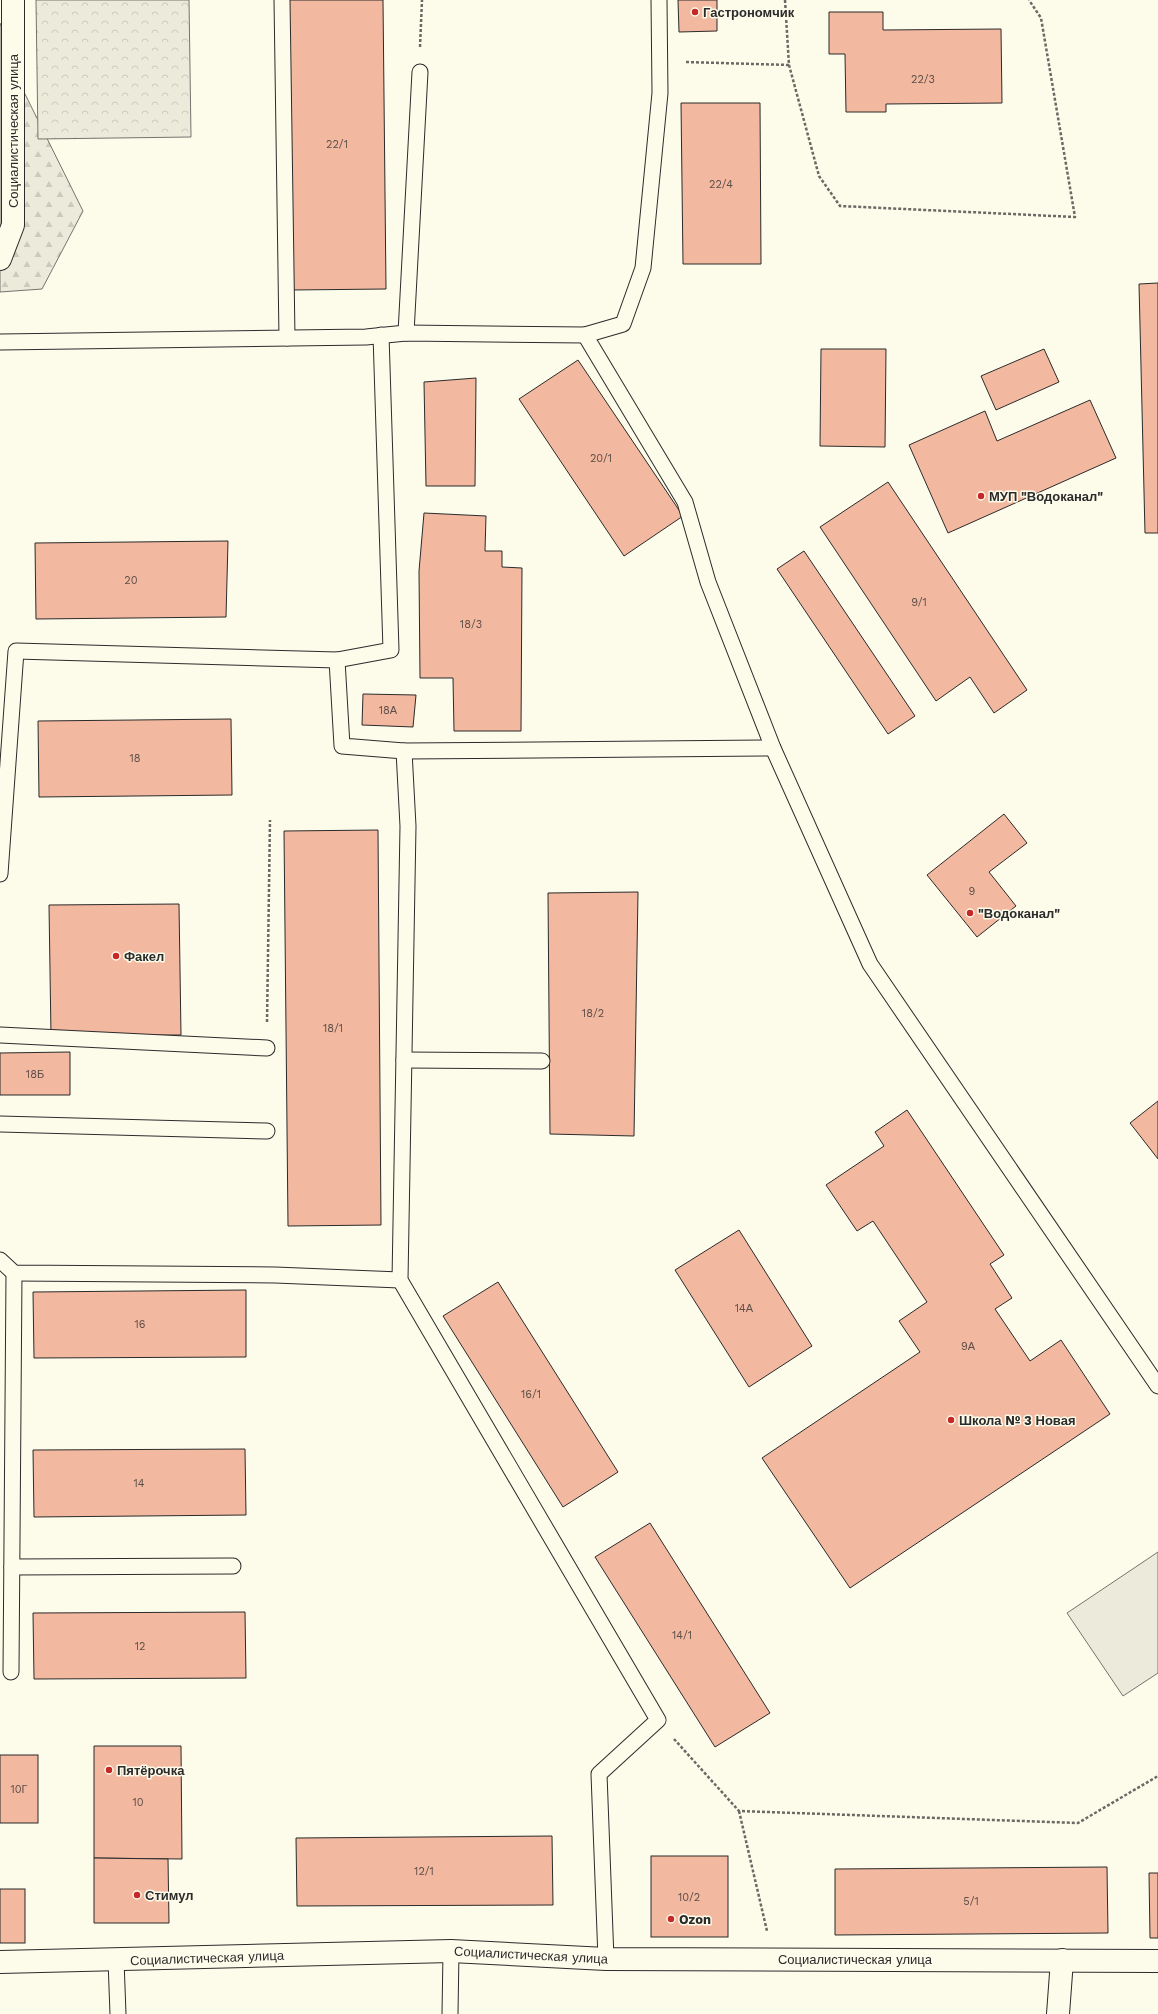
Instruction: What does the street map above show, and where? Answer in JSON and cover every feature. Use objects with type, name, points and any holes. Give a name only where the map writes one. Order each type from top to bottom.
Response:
[{"type":"street","name":"Социалистическая улица","points":[[0,259],[13,225],[13,0]]},
{"type":"street","name":"Социалистическая улица","points":[[0,1962],[451,1951],[606,1958],[1158,1961]]},
{"type":"street","points":[[1058,2014],[1062,1960]]},
{"type":"lane","points":[[282,0],[287,338]]},
{"type":"lane","points":[[0,342],[287,338],[406,333],[585,335],[623,324],[643,268],[660,93],[659,0]]},
{"type":"lane","points":[[406,333],[420,72]]},
{"type":"lane","points":[[0,874],[16,651],[337,660],[391,650],[381,335]]},
{"type":"lane","points":[[585,335],[686,502],[708,582],[773,748],[870,964],[1158,1386]]},
{"type":"lane","points":[[337,660],[342,746],[404,751],[773,748]]},
{"type":"lane","points":[[404,751],[408,826],[400,1280],[658,1720],[599,1774],[606,1958]]},
{"type":"lane","points":[[0,1035],[267,1048]]},
{"type":"lane","points":[[404,1060],[542,1061]]},
{"type":"lane","points":[[0,1124],[267,1131]]},
{"type":"lane","points":[[0,1260],[14,1272],[275,1274],[400,1280]]},
{"type":"lane","points":[[11,1672],[14,1272]]},
{"type":"lane","points":[[12,1567],[233,1566]]},
{"type":"lane","points":[[450,2014],[451,1951]]},
{"type":"lane","points":[[116,1960],[118,2014]]},
{"type":"path","points":[[420,72],[422,0]]},
{"type":"path","points":[[786,0],[789,65],[819,176],[840,206],[1075,217],[1041,18],[1029,0]]},
{"type":"path","points":[[659,62],[789,65]]},
{"type":"path","points":[[267,1048],[270,820]]},
{"type":"path","points":[[658,1720],[739,1811],[774,1959]]},
{"type":"path","points":[[739,1811],[1078,1823],[1158,1776]]},
{"type":"green space","points":[[36,0],[189,0],[191,137],[38,139]]},
{"type":"green space","points":[[0,23],[24,92],[83,211],[42,289],[0,292]]},
{"type":"green space","points":[[1158,1552],[1158,1673],[1123,1696],[1067,1613]]},
{"type":"building","points":[[289,0],[383,0],[386,289],[292,290]]},
{"type":"building","points":[[678,0],[717,0],[717,31],[679,32]]},
{"type":"building","points":[[829,12],[883,12],[883,30],[1001,29],[1002,103],[886,104],[886,112],[846,112],[845,54],[829,54]]},
{"type":"building","points":[[681,103],[760,103],[761,264],[683,264]]},
{"type":"building","points":[[1158,283],[1158,533],[1145,533],[1139,284]]},
{"type":"building","points":[[821,349],[886,349],[885,447],[820,446]]},
{"type":"building","points":[[1044,349],[1059,382],[996,410],[981,376]]},
{"type":"building","points":[[578,360],[683,516],[624,556],[519,399]]},
{"type":"building","points":[[476,378],[475,486],[426,486],[424,382]]},
{"type":"building","name":"МУП \"Водоканал\"","points":[[1090,400],[1116,458],[948,533],[909,445],[985,411],[997,441]]},
{"type":"building","points":[[888,482],[1027,690],[994,713],[970,677],[936,701],[820,527]]},
{"type":"building","points":[[424,513],[486,516],[485,551],[502,551],[502,567],[522,568],[521,731],[454,731],[453,678],[420,678],[419,571]]},
{"type":"building","points":[[228,541],[226,617],[36,619],[35,543]]},
{"type":"building","points":[[804,551],[915,716],[888,734],[777,569]]},
{"type":"building","points":[[363,694],[416,695],[413,727],[362,725]]},
{"type":"building","points":[[231,719],[232,795],[39,797],[38,721]]},
{"type":"building","points":[[1004,814],[1027,843],[989,872],[1016,906],[977,937],[927,875]]},
{"type":"building","points":[[378,830],[381,1225],[288,1226],[284,831]]},
{"type":"building","points":[[638,892],[634,1136],[550,1134],[548,893]]},
{"type":"building","points":[[179,904],[181,1035],[51,1036],[49,905]]},
{"type":"building","points":[[70,1052],[70,1095],[0,1095],[0,1053]]},
{"type":"building","points":[[1158,1101],[1158,1159],[1130,1123]]},
{"type":"building","points":[[907,1110],[1004,1255],[990,1264],[1012,1298],[995,1309],[1030,1361],[1061,1340],[1110,1414],[850,1588],[762,1458],[920,1352],[899,1321],[927,1302],[873,1221],[857,1231],[826,1185],[884,1146],[875,1132]]},
{"type":"building","points":[[739,1230],[812,1346],[749,1387],[675,1270]]},
{"type":"building","points":[[498,1282],[618,1472],[563,1507],[443,1316]]},
{"type":"building","points":[[246,1290],[246,1357],[34,1358],[33,1292]]},
{"type":"building","points":[[245,1449],[246,1515],[34,1517],[33,1450]]},
{"type":"building","points":[[650,1523],[770,1713],[715,1747],[595,1557]]},
{"type":"building","points":[[245,1612],[246,1678],[34,1679],[33,1613]]},
{"type":"building","points":[[94,1746],[181,1746],[182,1859],[94,1858]]},
{"type":"building","points":[[0,1755],[38,1755],[38,1823],[0,1823]]},
{"type":"building","points":[[552,1836],[553,1905],[297,1906],[296,1838]]},
{"type":"building","points":[[651,1856],[728,1856],[728,1937],[651,1937]]},
{"type":"building","points":[[94,1858],[168,1859],[169,1923],[94,1923]]},
{"type":"building","points":[[1107,1867],[1108,1933],[835,1935],[835,1869]]},
{"type":"building","points":[[1149,1873],[1158,1873],[1158,1938],[1150,1938]]},
{"type":"building","points":[[0,1889],[25,1889],[25,1943],[0,1943]]},
{"type":"place","name":"Гастрономчик","points":[[695,12]]},
{"type":"place","name":"МУП \"Водоканал\"","points":[[981,496]]},
{"type":"place","name":"\"Водоканал\"","points":[[970,913]]},
{"type":"place","name":"Факел","points":[[116,956]]},
{"type":"place","name":"Школа № 3 Новая","points":[[951,1420]]},
{"type":"place","name":"Пятёрочка","points":[[109,1770]]},
{"type":"place","name":"Стимул","points":[[137,1895]]},
{"type":"place","name":"Ozon","points":[[671,1919]]}]
